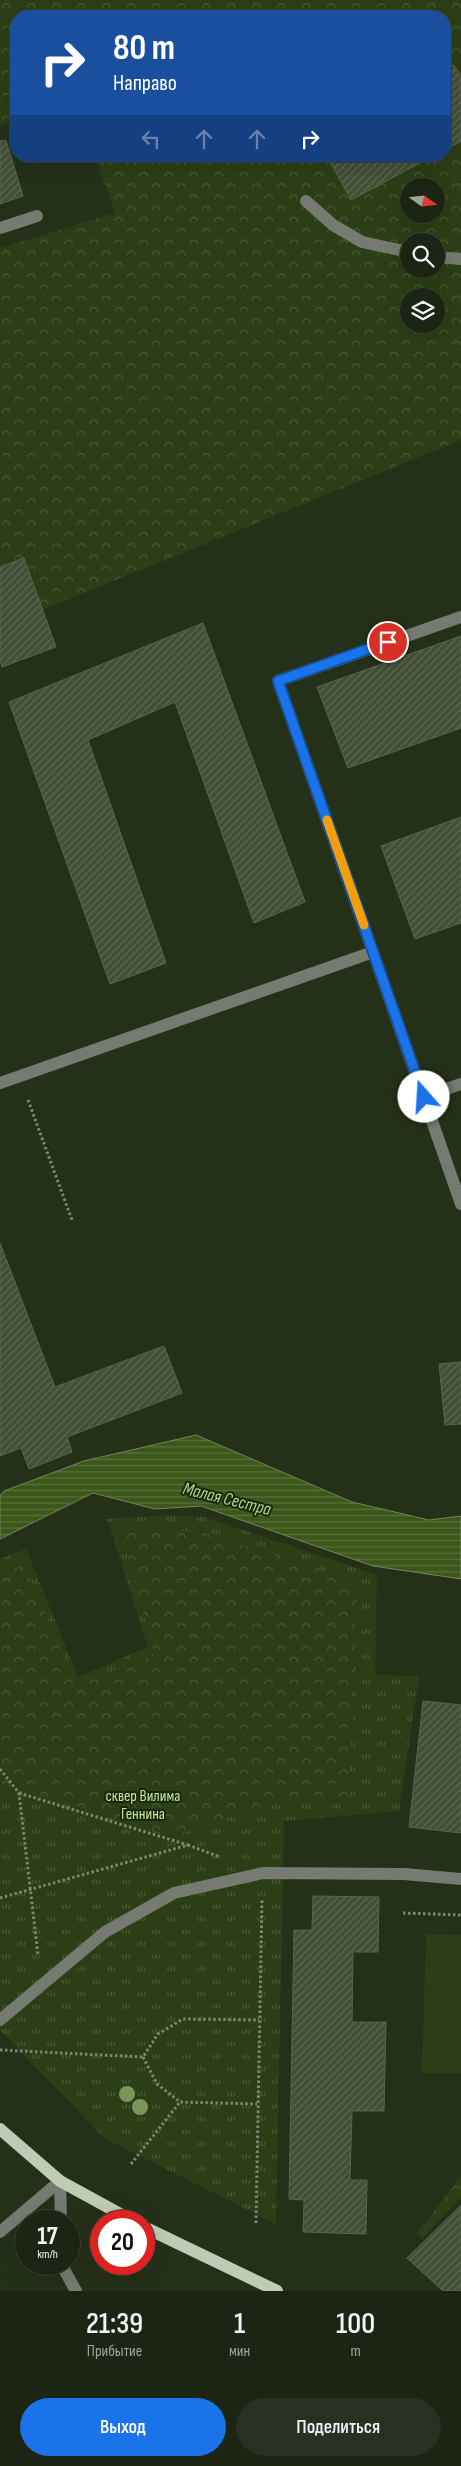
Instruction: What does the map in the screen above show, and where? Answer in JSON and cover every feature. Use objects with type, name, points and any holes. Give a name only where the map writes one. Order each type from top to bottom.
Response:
[{"type":"main road","points":[[0,2129],[60,2181],[113,2210]]},
{"type":"main road","points":[[155,2232],[277,2291]]},
{"type":"street","points":[[306,201],[333,225],[362,242],[400,250]]},
{"type":"street","points":[[0,228],[37,216]]},
{"type":"street","points":[[445,257],[461,260]]},
{"type":"street","points":[[461,617],[278,681],[461,1204]]},
{"type":"street","points":[[0,1083],[373,952]]},
{"type":"street","points":[[424,1097],[461,1084]]},
{"type":"street","points":[[0,2020],[105,1932],[174,1893],[263,1873],[404,1874],[461,1879]]},
{"type":"street","points":[[60,2181],[61,2210]]},
{"type":"street","points":[[0,2232],[60,2181]]},
{"type":"street","points":[[67,2275],[76,2291]]},
{"type":"path","points":[[19,1076],[72,1220]]},
{"type":"path","points":[[0,1769],[19,1794],[29,1890],[42,1985]]},
{"type":"path","points":[[19,1794],[188,1845],[263,1873],[256,2222]]},
{"type":"path","points":[[0,1898],[188,1845]]},
{"type":"path","points":[[403,1913],[461,1915]]},
{"type":"path","points":[[143,2057],[158,2034],[183,2019],[259,2020]]},
{"type":"path","points":[[0,2050],[143,2057]]},
{"type":"path","points":[[143,2057],[157,2084],[180,2102],[257,2104]]},
{"type":"path","points":[[131,2164],[180,2102]]},
{"type":"green space","points":[[0,0],[461,0],[461,440],[0,627],[0,248],[115,213],[97,162],[451,162],[451,10],[10,10],[10,122],[0,125]]},
{"type":"green space","name":"сквер Вилима Геннина","points":[[166,1515],[205,1517],[377,1575],[375,1675],[419,1676],[399,1811],[284,1821],[276,2224],[104,2138],[0,2030],[0,1559],[26,1549],[78,1677],[148,1647],[107,1519]]},
{"type":"green space","points":[[119,1525],[205,1533],[357,1583],[349,1802],[279,1801],[172,1836],[0,1783],[0,1575],[25,1565],[75,1685],[155,1655]]},
{"type":"green space","points":[[426,1934],[461,1935],[461,2073],[422,2073]]},
{"type":"green space","points":[[461,2176],[461,2198],[422,2238],[417,2233]]},
{"type":"water","name":"Малая Сестра","points":[[196,1435],[352,1502],[429,1520],[461,1516],[461,1579],[373,1566],[201,1506],[155,1509],[93,1493],[0,1539],[0,1496],[4,1491],[84,1461]]},
{"type":"building","points":[[454,65],[461,78],[461,141],[451,147],[451,67]]},
{"type":"building","points":[[6,140],[10,153],[10,162],[13,162],[23,196],[0,204],[0,141]]},
{"type":"building","points":[[330,162],[422,162],[351,200]]},
{"type":"building","points":[[24,558],[56,647],[2,667],[0,660],[0,567]]},
{"type":"building","points":[[203,623],[305,902],[254,923],[175,702],[88,740],[166,963],[110,984],[9,702]]},
{"type":"building","points":[[461,636],[461,728],[348,768],[317,687]]},
{"type":"building","points":[[461,817],[461,923],[415,939],[381,846]]},
{"type":"building","points":[[0,1243],[55,1387],[164,1346],[182,1393],[67,1437],[72,1452],[29,1469],[21,1448],[0,1456]]},
{"type":"building","points":[[461,1362],[461,1424],[445,1425],[439,1364]]},
{"type":"building","points":[[423,1701],[461,1705],[461,1833],[409,1827]]},
{"type":"building","points":[[313,1896],[379,1897],[378,1952],[353,1952],[352,2022],[386,2022],[384,2111],[352,2111],[350,2180],[367,2180],[366,2234],[303,2232],[304,2200],[289,2199],[294,1930],[312,1930]]},
{"type":"building","points":[[461,2205],[461,2291],[443,2291],[407,2258]]},
{"type":"slow traffic","points":[[327,820],[364,925]]},
{"type":"route","points":[[388,642],[278,681],[424,1097]]}]
